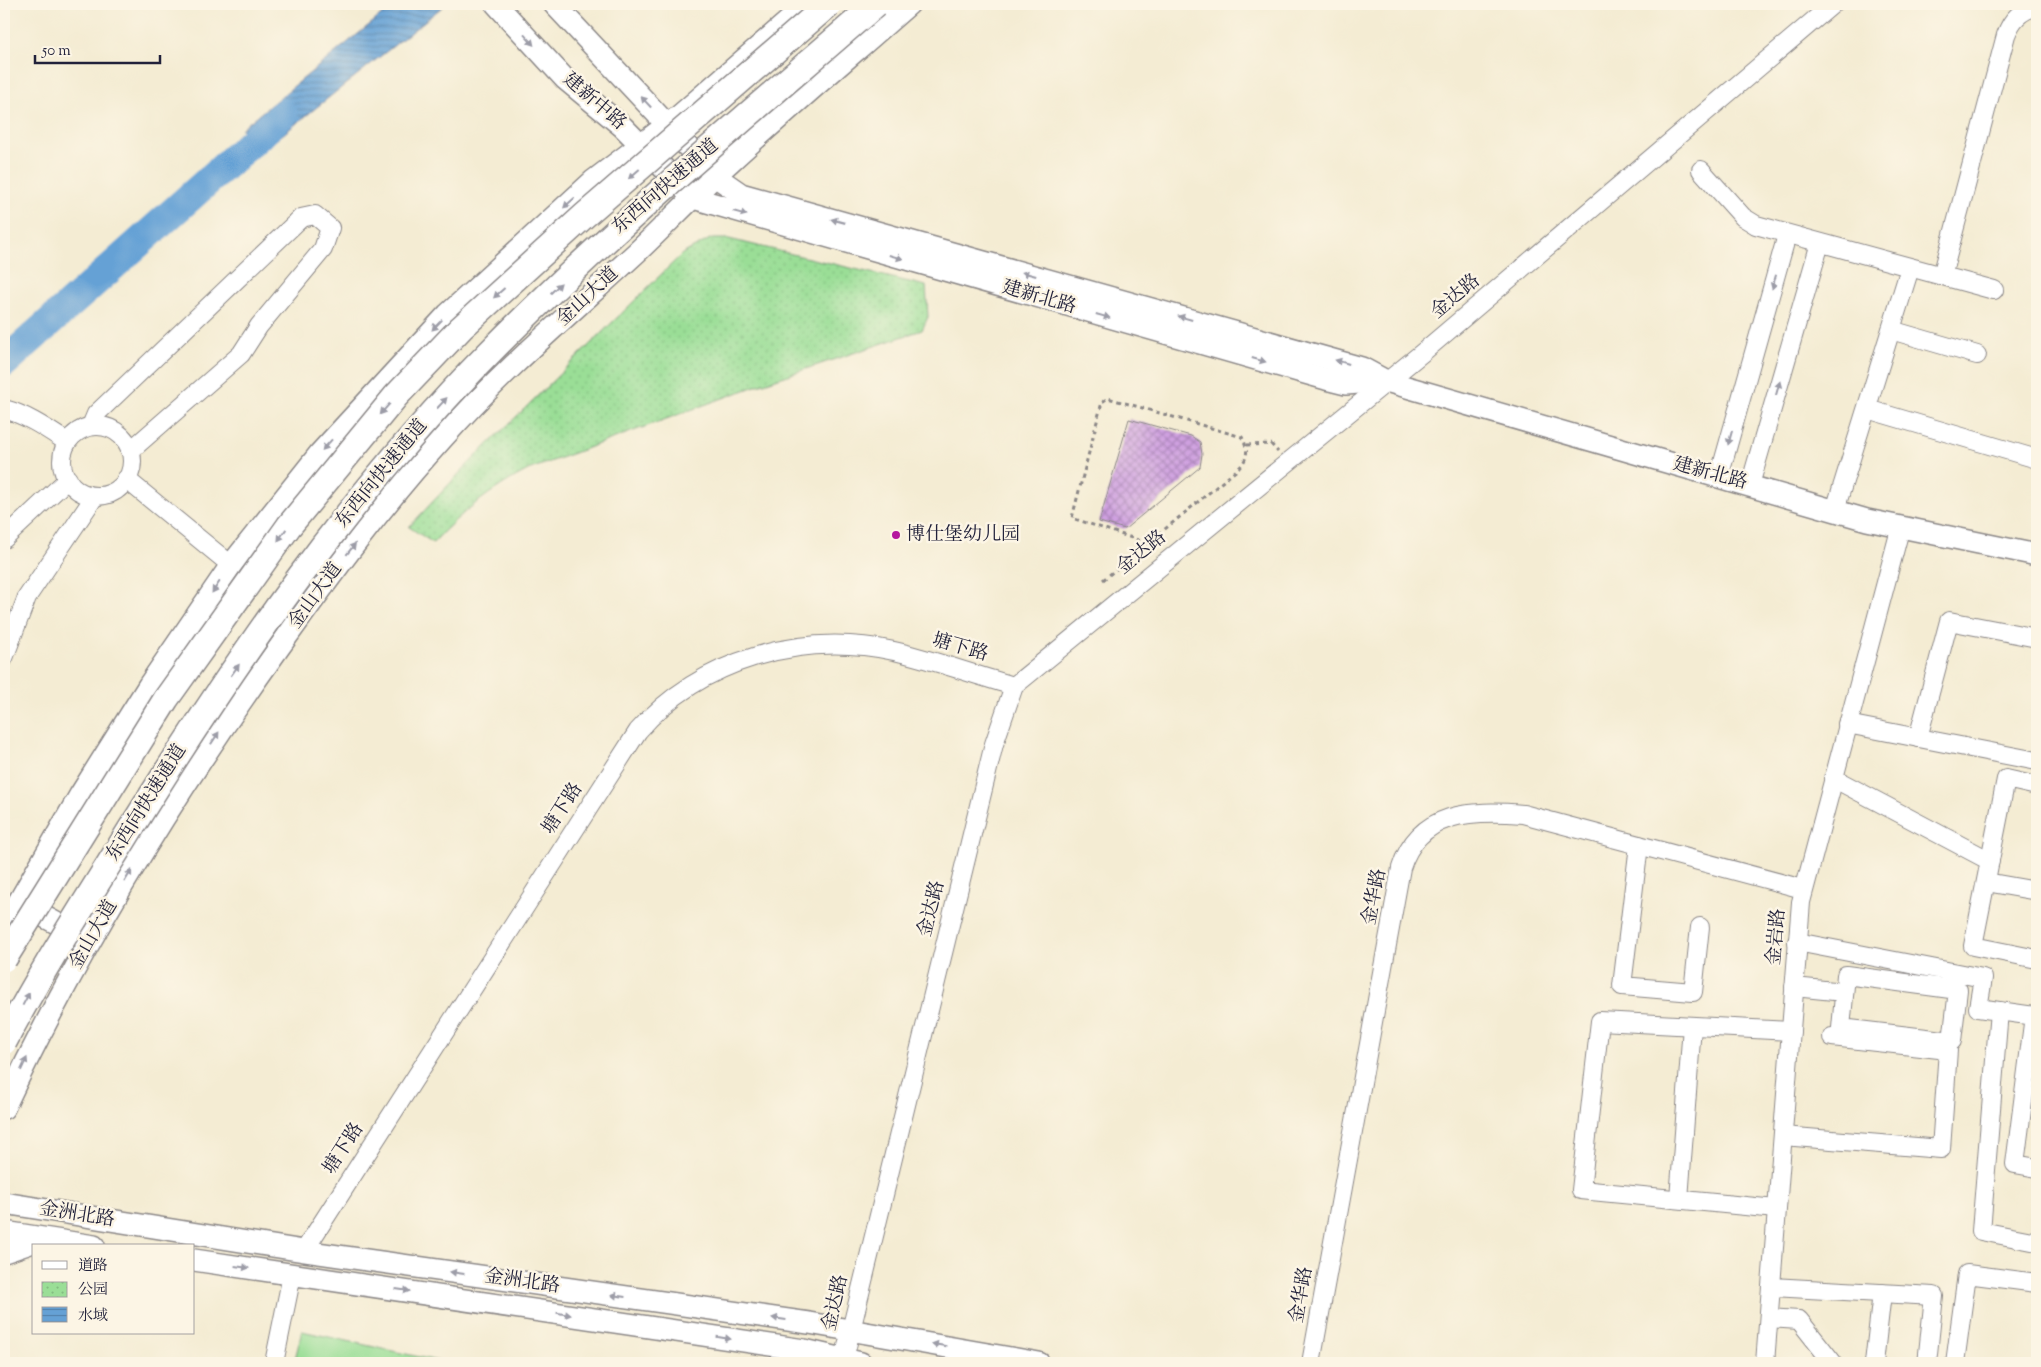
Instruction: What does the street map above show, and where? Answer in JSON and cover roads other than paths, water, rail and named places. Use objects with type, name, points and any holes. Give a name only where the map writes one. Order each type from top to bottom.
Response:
[{"type":"highway","name":"东西向快速通道","points":[[4,959],[166,699],[289,526],[390,403],[461,328],[584,216],[829,4]]},
{"type":"highway","name":"东西向快速通道","points":[[4,1042],[30,992],[200,719],[368,488],[488,354],[604,241],[876,4]]},
{"type":"main road","name":"建新中路","points":[[496,4],[565,79],[623,127],[694,198]]},
{"type":"main road","name":"建新中路","points":[[554,4],[716,176]]},
{"type":"main road","points":[[4,922],[18,903],[124,724],[231,565],[320,453],[382,382],[448,314],[593,181],[667,125],[808,4]]},
{"type":"main road","name":"金山大道","points":[[4,1108],[28,1055],[89,941],[221,729],[339,564],[386,505],[444,436],[507,371],[716,176],[909,4]]},
{"type":"main road","name":"建新北路","points":[[716,176],[741,194],[1362,368],[1386,381],[1867,520],[2037,555]]},
{"type":"main road","name":"建新北路","points":[[694,198],[1326,379],[1346,384],[1386,381]]},
{"type":"main road","points":[[18,903],[89,941]]},
{"type":"main road","name":"金洲北路","points":[[4,1203],[304,1251],[851,1330],[1039,1363]]},
{"type":"main road","name":"金洲北路","points":[[4,1232],[80,1244]]},
{"type":"main road","points":[[4,1252],[45,1239]]},
{"type":"main road","name":"金洲北路","points":[[195,1260],[804,1350],[850,1362]]},
{"type":"street","name":"金达路","points":[[850,1362],[851,1330],[994,744],[1014,686],[1422,353],[1833,4]]},
{"type":"street","points":[[1942,276],[2006,35],[2014,19],[2020,13],[2037,6]]},
{"type":"street","points":[[1701,170],[1750,222],[1787,235],[1994,290]]},
{"type":"street","points":[[91,426],[96,414],[301,218],[315,215],[330,228],[323,248],[259,326],[241,354],[130,451]]},
{"type":"street","points":[[1720,477],[1787,235]]},
{"type":"street","points":[[1750,485],[1820,244]]},
{"type":"street","points":[[1835,510],[1910,268]]},
{"type":"street","points":[[1891,330],[1978,354]]},
{"type":"street","points":[[4,408],[18,412],[67,442]]},
{"type":"street","points":[[1867,409],[2037,459]]},
{"type":"street","points":[[91,426],[105,427],[115,431],[124,438],[130,451],[130,469],[126,479],[118,488],[107,494],[96,496],[84,493],[73,487],[62,466],[67,442],[74,434],[91,426]]},
{"type":"street","points":[[4,539],[68,479]]},
{"type":"street","points":[[126,479],[231,565]]},
{"type":"street","points":[[4,658],[27,596],[96,496]]},
{"type":"street","name":"金岩路","points":[[1765,1363],[1797,942],[1803,888],[1901,526]]},
{"type":"street","points":[[1918,738],[1949,621],[2037,638]]},
{"type":"street","name":"塘下路","points":[[304,1251],[638,731],[667,702],[710,674],[734,664],[757,655],[806,646],[849,646],[893,651],[1014,686]]},
{"type":"street","points":[[1847,724],[2037,761]]},
{"type":"street","points":[[1833,778],[1990,861]]},
{"type":"street","points":[[2037,786],[2006,780],[1973,946],[2037,959]]},
{"type":"street","name":"金华路","points":[[1311,1363],[1400,878],[1410,845],[1428,828],[1462,815],[1502,812],[1522,814],[1803,888]]},
{"type":"street","points":[[1639,845],[1622,986],[1693,992],[1700,927]]},
{"type":"street","points":[[1986,882],[2037,891]]},
{"type":"street","points":[[1797,942],[1983,978],[1978,1008],[2036,1016],[2015,1164]]},
{"type":"street","points":[[1846,976],[1958,990],[1952,1041],[1841,1028],[1844,992],[1846,976]]},
{"type":"street","points":[[1794,987],[1844,992]]},
{"type":"street","points":[[1999,1011],[1981,1231],[2037,1242]]},
{"type":"street","points":[[1776,1209],[1581,1190],[1600,1021],[1791,1031]]},
{"type":"street","points":[[1679,1200],[1692,1026]]},
{"type":"street","points":[[1783,1136],[1941,1149],[1948,1050],[1832,1037]]},
{"type":"street","points":[[1987,1160],[2037,1168]]},
{"type":"street","points":[[1955,1363],[1967,1274],[2037,1283]]},
{"type":"street","points":[[274,1363],[292,1275]]},
{"type":"street","points":[[1771,1287],[1934,1296],[1927,1363]]},
{"type":"street","points":[[1874,1363],[1882,1293]]},
{"type":"street","points":[[1769,1318],[1799,1320],[1833,1363]]},
{"type":"water","points":[[395,4],[446,4],[262,151],[241,129]]},
{"type":"waterway","points":[[4,363],[283,114]]},
{"type":"place","name":"博仕堡幼儿园","points":[[896,535]]}]
